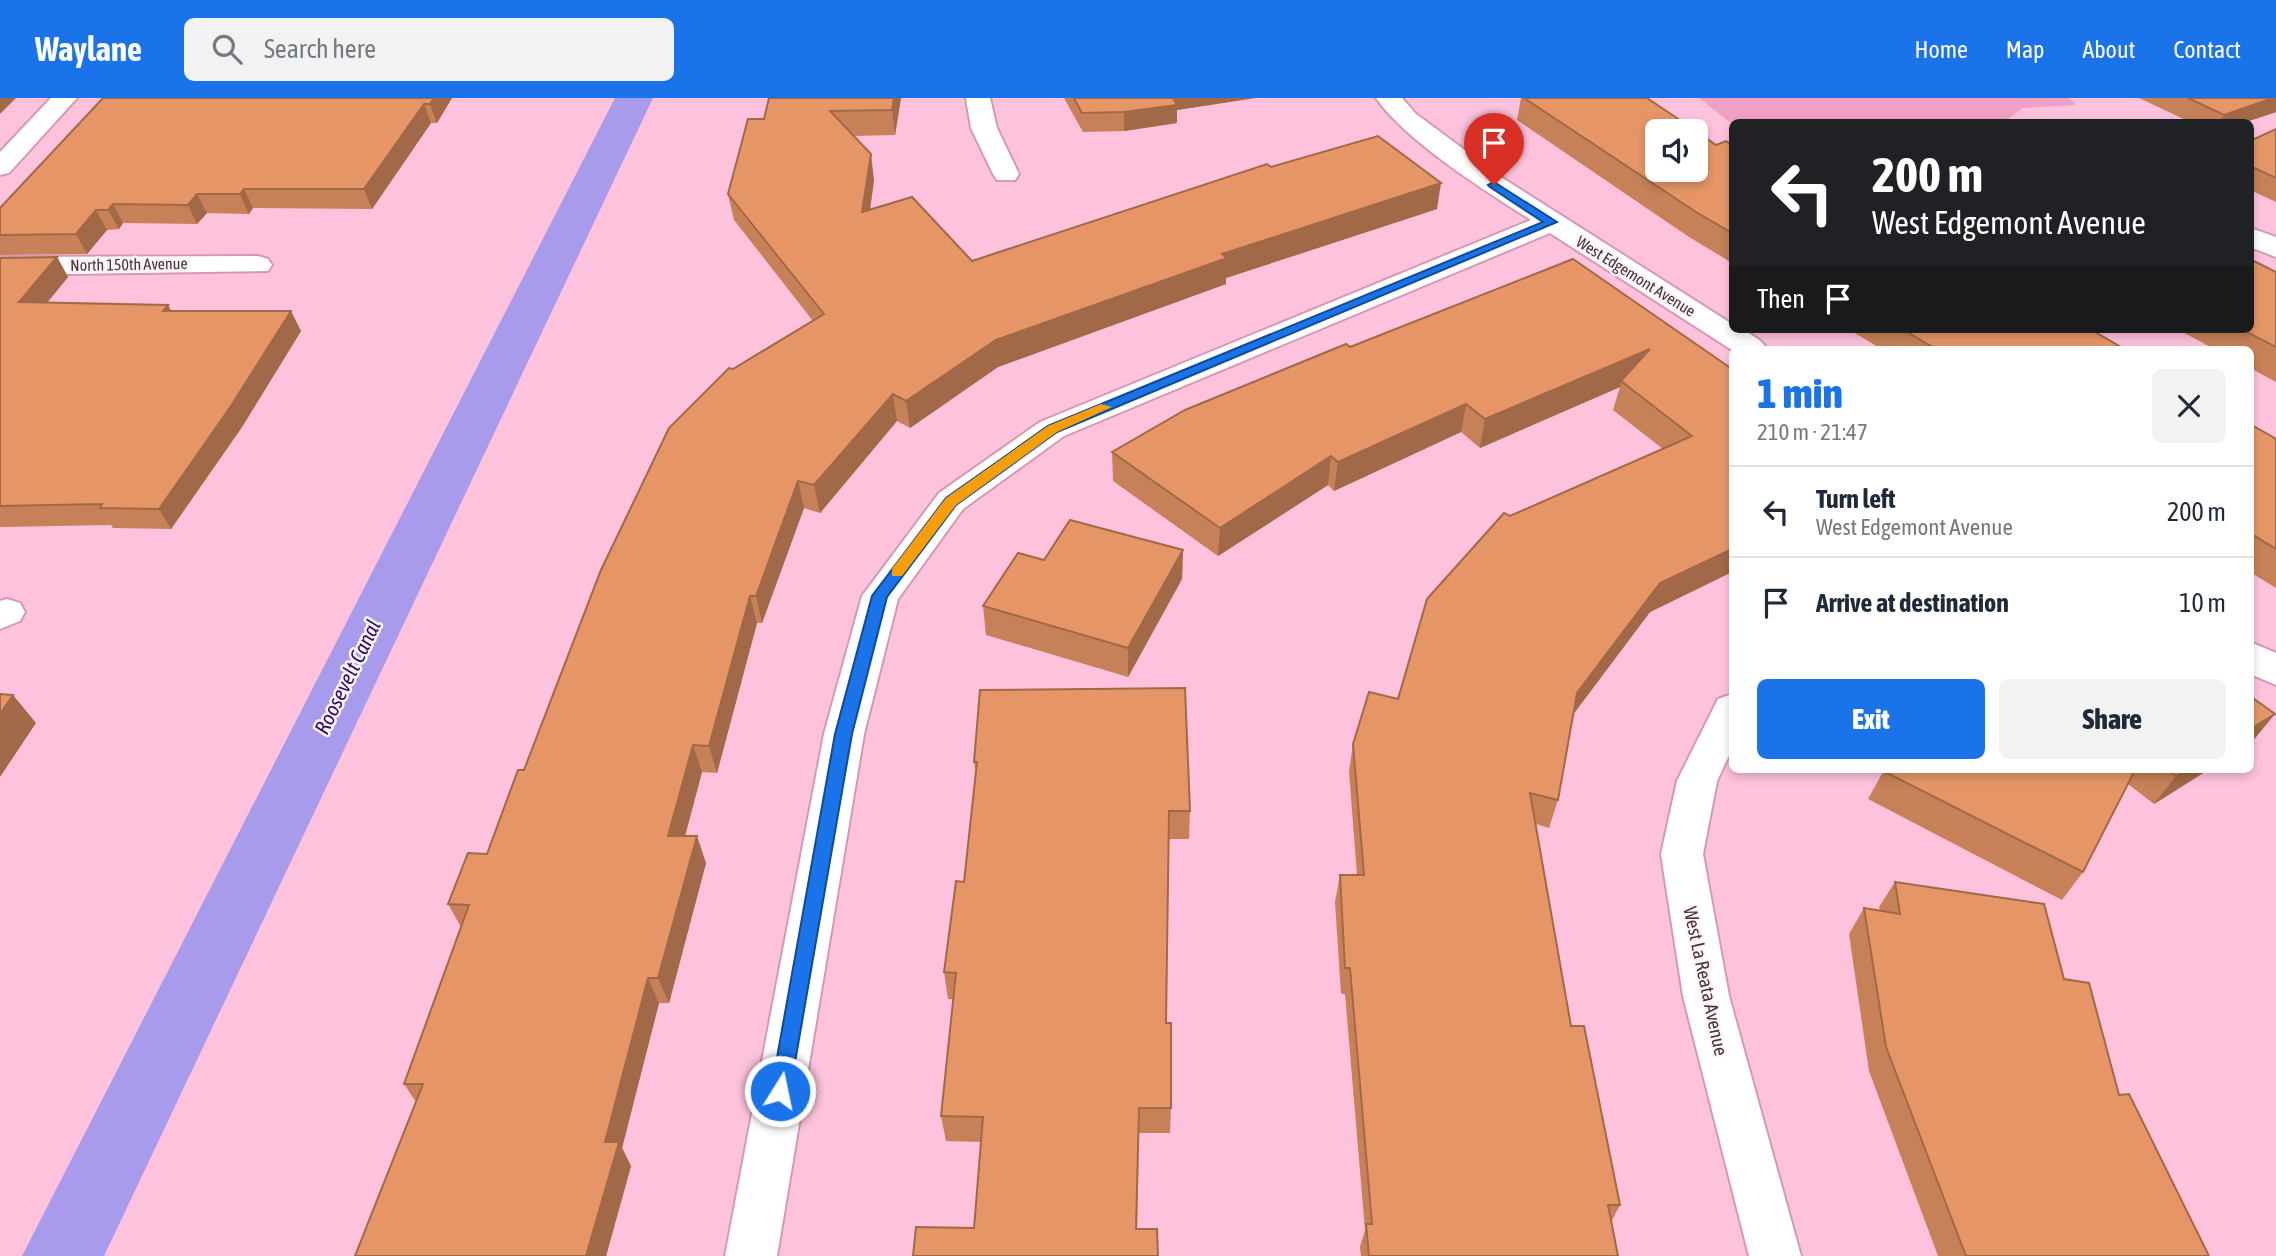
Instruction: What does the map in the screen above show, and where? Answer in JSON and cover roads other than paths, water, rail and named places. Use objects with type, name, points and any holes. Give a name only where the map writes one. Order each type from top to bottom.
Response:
[{"type":"street","points":[[0,167],[65,98]]},
{"type":"street","points":[[978,98],[984,128],[1006,174]]},
{"type":"street","name":"West Edgemont Avenue","points":[[1388,98],[1407,119],[1494,185],[1747,346]]},
{"type":"street","points":[[751,1256],[847,721],[880,596],[951,501],[1052,429],[1551,222]]},
{"type":"street","points":[[2254,238],[2276,248]]},
{"type":"street","name":"North 150th Avenue","points":[[0,266],[258,265]]},
{"type":"street","points":[[2254,658],[2276,671]]},
{"type":"street","name":"West La Reata Avenue","points":[[1729,715],[1697,781],[1682,855],[1706,996],[1775,1256]]},
{"type":"waterway","name":"Roosevelt Canal","points":[[62,1256],[634,98]]}]
